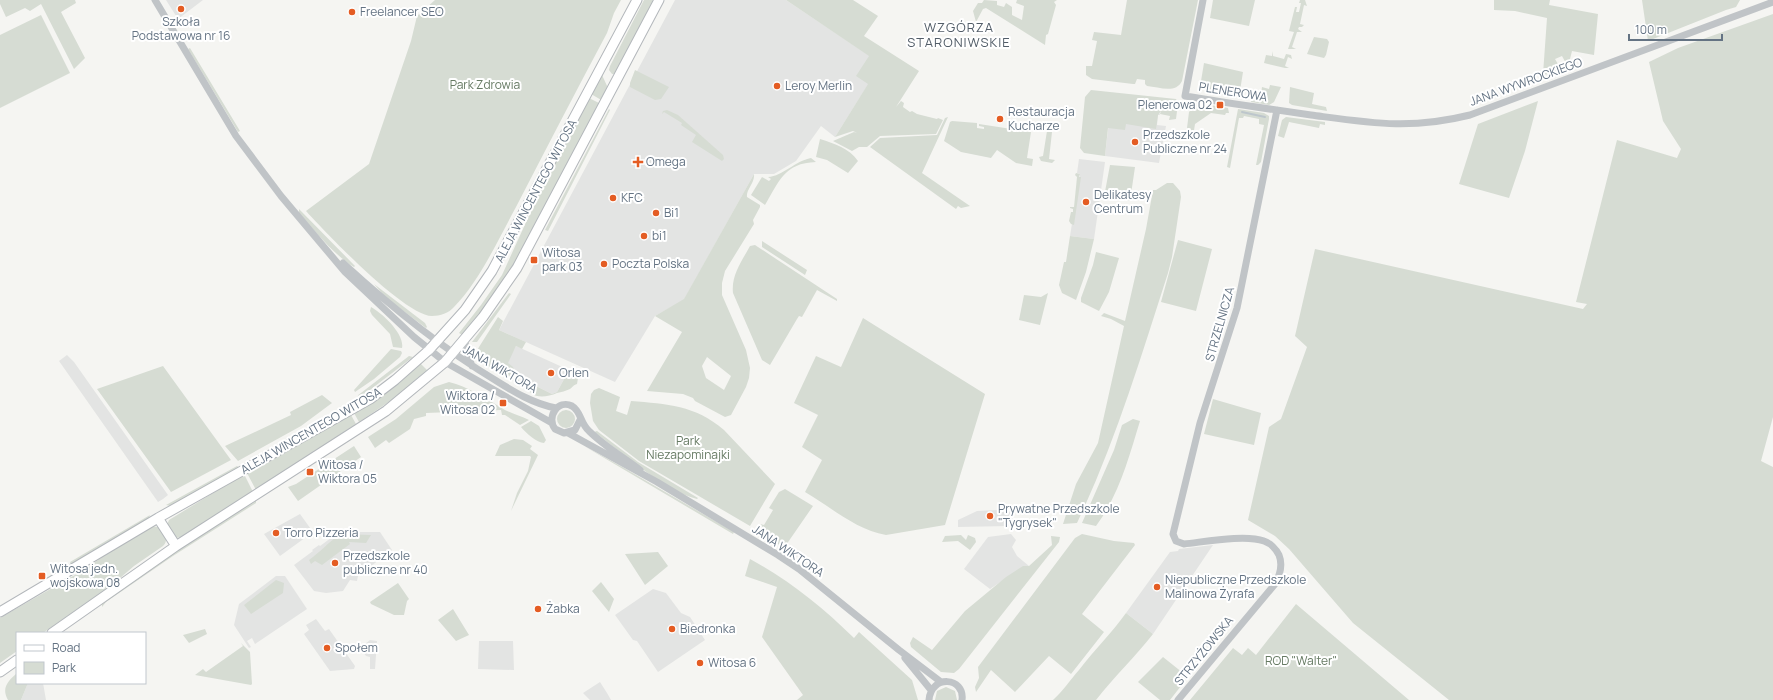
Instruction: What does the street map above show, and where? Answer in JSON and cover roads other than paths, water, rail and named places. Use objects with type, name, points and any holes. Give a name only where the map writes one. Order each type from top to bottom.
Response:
[{"type":"main road","name":"ALEJA WINCENTEGO WITOSA","points":[[0,612],[158,518],[370,399],[395,380],[428,350],[465,310],[492,271],[637,0]]},
{"type":"main road","name":"ALEJA WINCENTEGO WITOSA","points":[[53,632],[176,546],[386,411],[453,354],[492,305],[517,268],[660,0]]},
{"type":"main road","points":[[158,518],[176,546]]},
{"type":"main road","points":[[0,672],[16,661]]},
{"type":"street","points":[[155,0],[236,136],[280,196],[326,248]]},
{"type":"street","name":"PLENEROWA","points":[[1203,0],[1185,96],[1277,110]]},
{"type":"street","name":"JANA WYWROCKIEGO","points":[[1277,110],[1387,125],[1426,124],[1444,121],[1470,115],[1773,2]]},
{"type":"street","name":"STRZELNICZA","points":[[1277,110],[1237,308],[1197,434],[1172,531],[1176,540],[1184,544],[1241,539],[1263,540],[1271,545],[1280,557],[1281,566],[1278,578]]},
{"type":"street","name":"JANA WIKTORA","points":[[326,248],[365,283],[453,354],[533,402],[556,408]]},
{"type":"street","name":"JANA WIKTORA","points":[[326,248],[354,281],[428,350],[445,362],[552,423]]},
{"type":"street","points":[[465,340],[466,350],[472,366]]},
{"type":"street","points":[[563,405],[570,405],[579,413],[580,420],[575,430],[566,433],[558,431],[552,423],[552,415],[556,408],[563,405]]},
{"type":"street","name":"JANA WIKTORA","points":[[580,420],[589,432],[657,482]]},
{"type":"street","name":"JANA WIKTORA","points":[[566,433],[657,482],[778,555],[941,682]]},
{"type":"street","name":"STRZYŻOWSKA","points":[[1178,700],[1278,578]]},
{"type":"street","name":"JANA WIKTORA","points":[[899,650],[931,690]]},
{"type":"street","points":[[929,700],[931,690],[941,682],[948,681],[958,686],[961,691],[962,700]]},
{"type":"waterway","points":[[1242,112],[1265,117]]},
{"type":"place","name":"Szkoła Podstawowa nr 16","points":[[181,9]]},
{"type":"place","name":"Freelancer SEO","points":[[352,12]]},
{"type":"place","name":"Leroy Merlin","points":[[777,86]]},
{"type":"place","name":"Plenerowa 02","points":[[1220,105]]},
{"type":"place","name":"Restauracja Kucharze","points":[[1000,119]]},
{"type":"place","name":"Przedszkole Publiczne nr 24","points":[[1135,142]]},
{"type":"place","name":"Omega","points":[[638,162]]},
{"type":"place","name":"KFC","points":[[613,198]]},
{"type":"place","name":"Delikatesy Centrum","points":[[1086,202]]},
{"type":"place","name":"Bi1","points":[[656,213]]},
{"type":"place","name":"bi1","points":[[644,236]]},
{"type":"place","name":"Witosa park 03","points":[[534,260]]},
{"type":"place","name":"Poczta Polska","points":[[604,264]]},
{"type":"place","name":"Orlen","points":[[551,373]]},
{"type":"place","name":"Wiktora / Witosa 02","points":[[503,403]]},
{"type":"place","name":"Witosa / Wiktora 05","points":[[310,472]]},
{"type":"place","name":"Prywatne Przedszkole \"Tygrysek\"","points":[[990,516]]},
{"type":"place","name":"Torro Pizzeria","points":[[276,533]]},
{"type":"place","name":"Przedszkole publiczne nr 40","points":[[335,563]]},
{"type":"place","name":"Witosa jedn. wojskowa 08","points":[[42,576]]},
{"type":"place","name":"Niepubliczne Przedszkole Malinowa Żyrafa","points":[[1157,587]]},
{"type":"place","name":"Żabka","points":[[538,609]]},
{"type":"place","name":"Biedronka","points":[[672,629]]},
{"type":"place","name":"Społem","points":[[327,648]]},
{"type":"place","name":"Witosa 6","points":[[700,663]]},
{"type":"district","name":"WZGÓRZA STARONIWSKIE","points":[[959,34]]},
{"type":"park label","name":"Park Zdrowia","points":[[485,85]]},
{"type":"park label","name":"Park Niezapominajki","points":[[688,448]]},
{"type":"park label","name":"ROD \"Walter\"","points":[[1301,661]]}]
